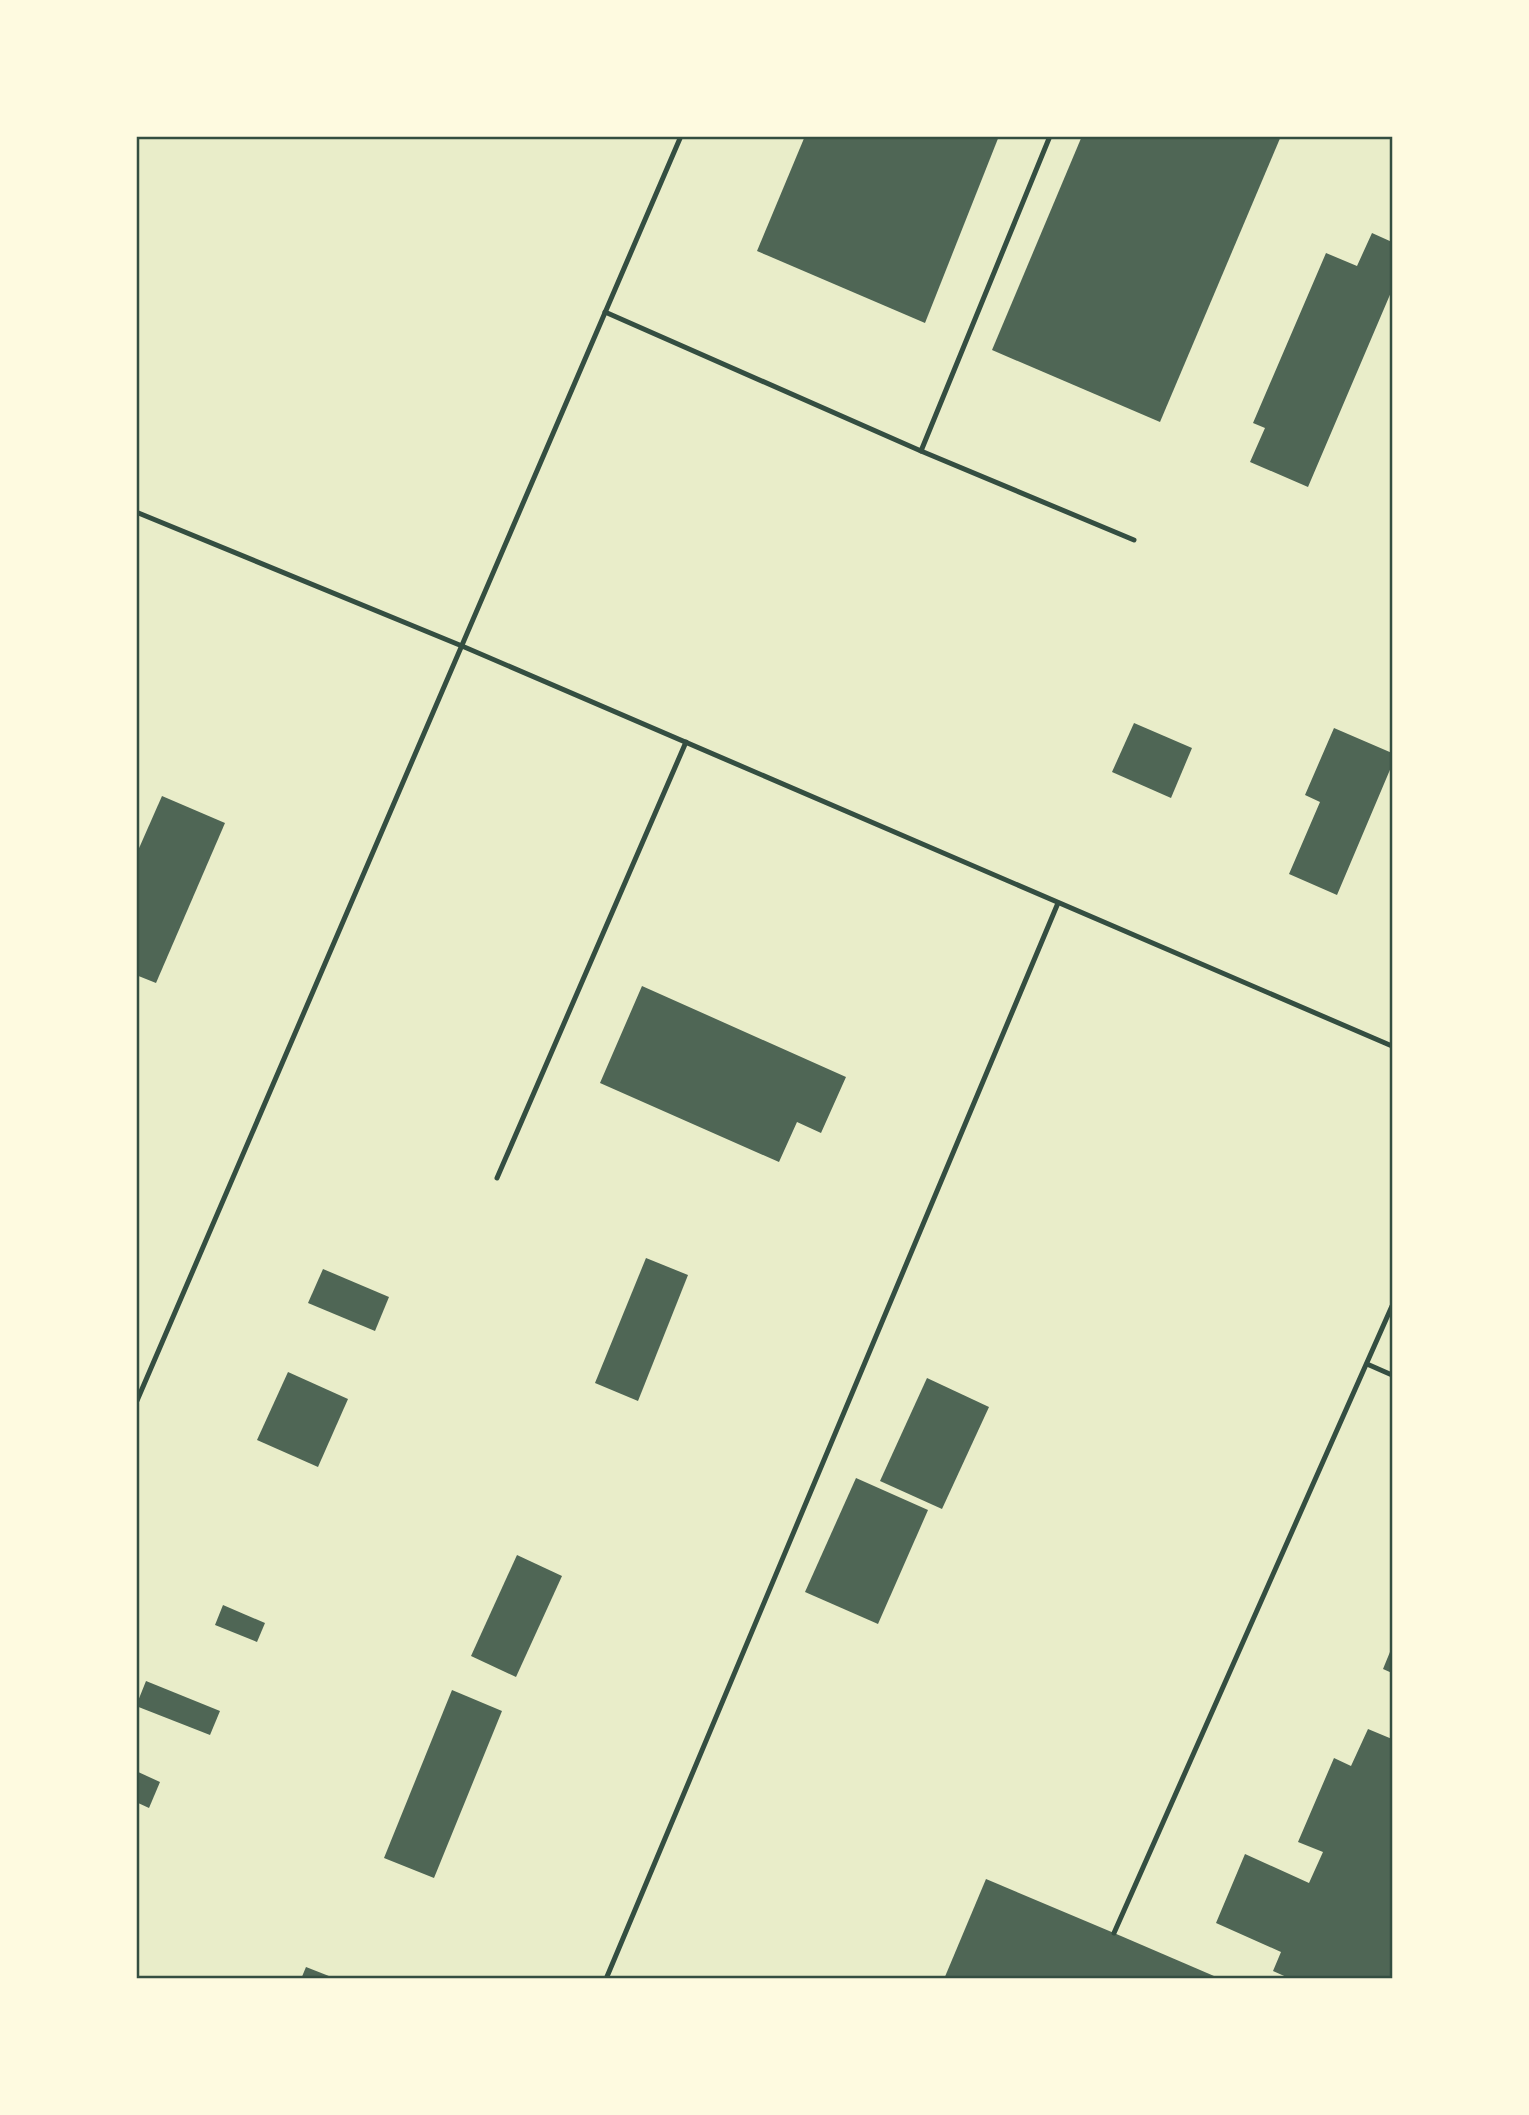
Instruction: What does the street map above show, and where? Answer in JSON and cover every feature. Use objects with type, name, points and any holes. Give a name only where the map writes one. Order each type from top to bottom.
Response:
[{"type":"lane","points":[[136,1403],[681,136]]},
{"type":"lane","points":[[922,451],[1050,136]]},
{"type":"lane","points":[[606,312],[922,451],[1134,540]]},
{"type":"lane","points":[[136,512],[462,646],[1392,1046]]},
{"type":"lane","points":[[497,1178],[686,743]]},
{"type":"lane","points":[[606,1979],[1058,903]]},
{"type":"lane","points":[[1114,1933],[1392,1306]]},
{"type":"lane","points":[[1367,1364],[1392,1375]]},
{"type":"building","points":[[805,136],[999,136],[925,323],[757,251]]},
{"type":"building","points":[[1082,136],[1281,136],[1160,422],[992,350]]},
{"type":"building","points":[[1372,233],[1392,242],[1392,290],[1308,487],[1250,462],[1265,428],[1253,423],[1326,253],[1357,266]]},
{"type":"building","points":[[1134,723],[1192,748],[1171,798],[1112,772]]},
{"type":"building","points":[[1334,728],[1392,753],[1392,765],[1337,895],[1289,874],[1320,802],[1305,795]]},
{"type":"building","points":[[162,796],[225,823],[156,983],[136,975],[136,855]]},
{"type":"building","points":[[642,986],[846,1077],[821,1133],[797,1122],[779,1162],[600,1083]]},
{"type":"building","points":[[646,1258],[688,1275],[638,1401],[595,1383]]},
{"type":"building","points":[[323,1269],[389,1297],[375,1331],[308,1303]]},
{"type":"building","points":[[288,1372],[348,1399],[318,1467],[257,1440]]},
{"type":"building","points":[[927,1378],[989,1407],[942,1509],[880,1481]]},
{"type":"building","points":[[856,1478],[928,1510],[878,1624],[805,1592]]},
{"type":"building","points":[[517,1555],[562,1576],[516,1677],[471,1656]]},
{"type":"building","points":[[223,1605],[265,1623],[257,1642],[215,1625]]},
{"type":"building","points":[[1392,1647],[1392,1673],[1383,1669]]},
{"type":"building","points":[[146,1681],[220,1711],[210,1735],[136,1706]]},
{"type":"building","points":[[452,1690],[502,1711],[434,1878],[384,1858]]},
{"type":"building","points":[[1368,1729],[1392,1739],[1392,1979],[1291,1979],[1273,1971],[1281,1952],[1216,1923],[1245,1854],[1309,1883],[1323,1852],[1298,1842],[1334,1758],[1351,1766]]},
{"type":"building","points":[[136,1771],[160,1782],[149,1808],[136,1802]]},
{"type":"building","points":[[986,1879],[1114,1933],[1221,1979],[944,1979]]},
{"type":"building","points":[[306,1967],[334,1978],[334,1979],[301,1979]]}]
